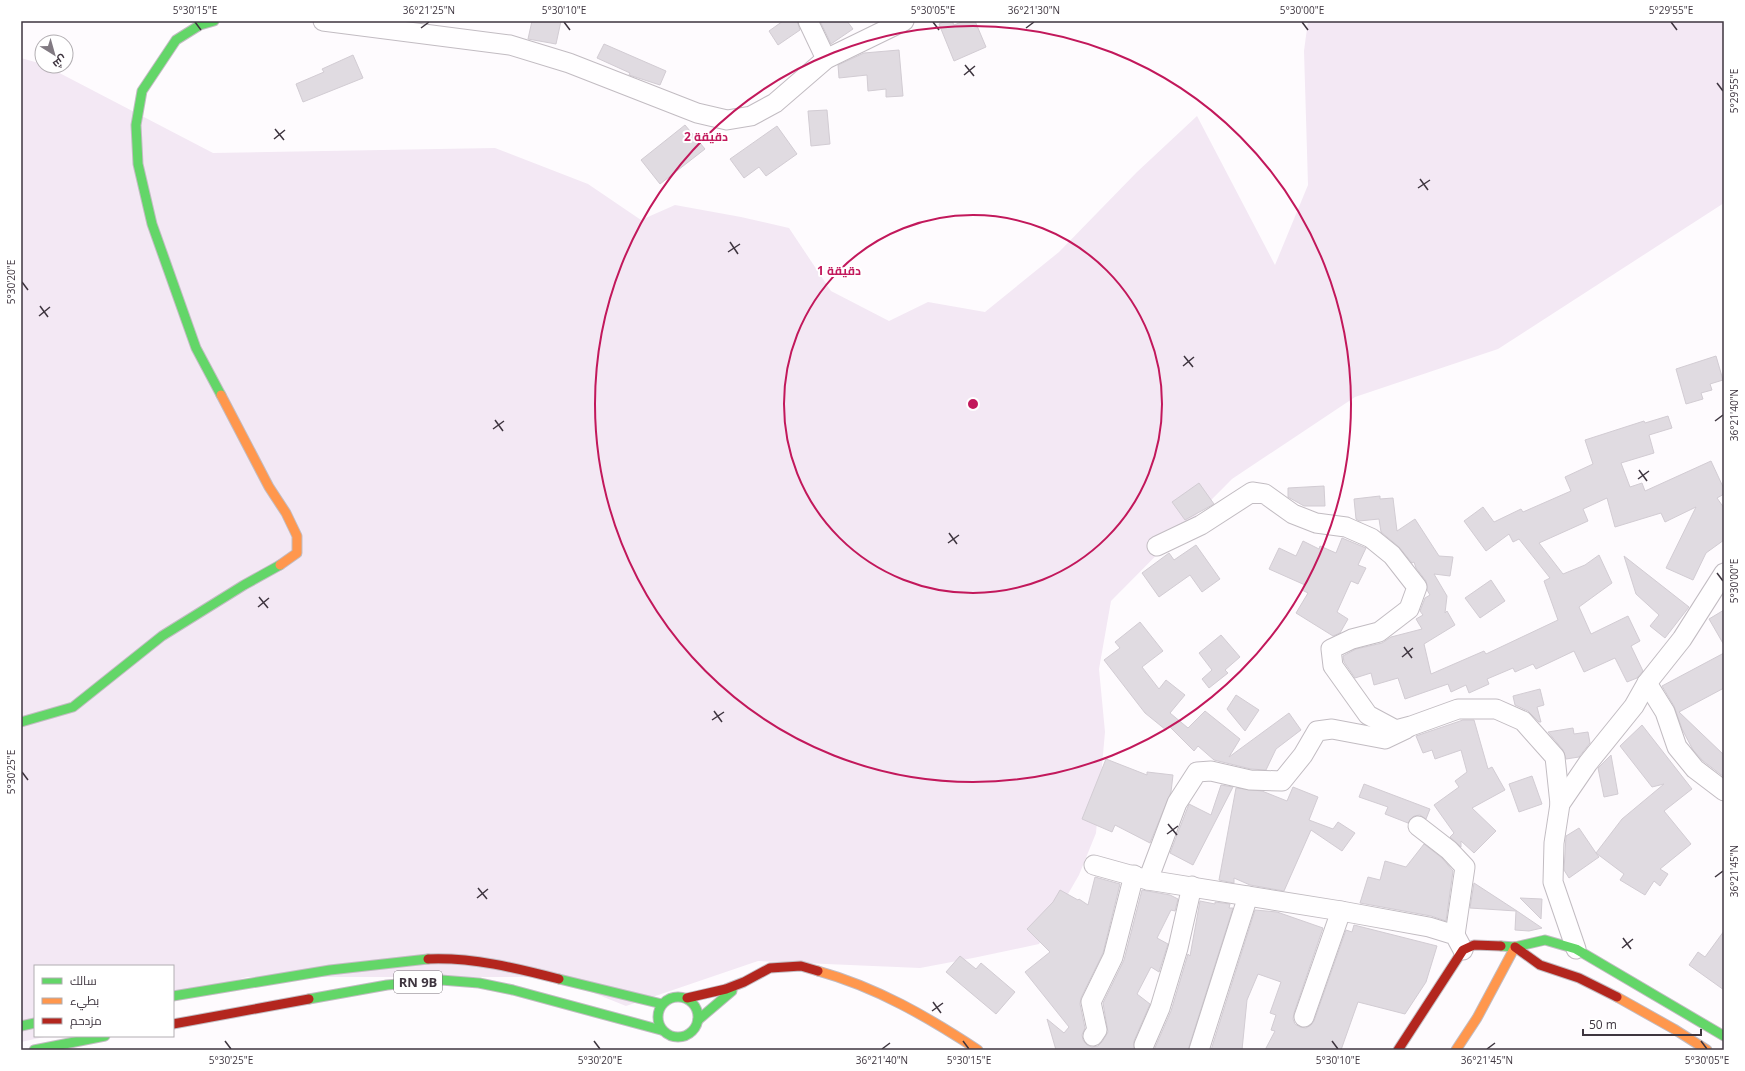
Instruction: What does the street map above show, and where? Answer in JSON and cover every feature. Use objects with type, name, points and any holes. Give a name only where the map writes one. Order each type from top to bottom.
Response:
[{"type":"main road","points":[[21,722],[73,707],[162,636],[244,585],[283,564],[297,553],[297,536],[286,513],[269,487],[196,348],[152,224],[138,164],[136,125],[142,91],[176,40],[200,25],[214,21]]},
{"type":"main road","points":[[1398,1050],[1459,942],[1474,945],[1515,947],[1545,940],[1576,949],[1724,1036]]},
{"type":"main road","points":[[1456,1050],[1477,1018],[1515,947]]},
{"type":"main road","points":[[1515,947],[1540,964],[1579,978],[1600,988],[1674,1029],[1707,1050]]},
{"type":"main road","name":"RN 9B","points":[[174,996],[353,967],[420,958],[454,958],[482,962],[534,973],[662,1004]]},
{"type":"main road","points":[[744,982],[697,1023],[686,1036],[673,1037],[661,1030],[657,1016],[662,1004],[674,997],[687,998],[726,989],[744,982],[770,968],[801,966],[836,976],[885,995],[944,1028],[978,1050]]},
{"type":"main road","name":"RN 9B","points":[[174,1024],[387,985],[441,980],[479,983],[513,990],[661,1030]]},
{"type":"main road","points":[[687,998],[696,1007],[697,1039]]},
{"type":"main road","points":[[21,1026],[34,1023]]},
{"type":"main road","points":[[34,1050],[100,1037]]},
{"type":"main road","points":[[673,1037],[680,1048]]},
{"type":"street","points":[[176,40],[194,21]]},
{"type":"street","points":[[323,21],[510,45],[569,63],[697,113],[727,120],[751,116],[775,103],[826,59],[904,21]]},
{"type":"street","points":[[808,21],[826,59]]},
{"type":"street","points":[[1158,546],[1201,525],[1252,492],[1265,494],[1293,514],[1316,523],[1346,528],[1371,538],[1392,555],[1417,587],[1409,609],[1380,632],[1352,639],[1331,649],[1333,666],[1368,715],[1396,730],[1458,709],[1496,709],[1523,722],[1555,757],[1560,804],[1554,843],[1553,882],[1576,949]]},
{"type":"street","points":[[1560,804],[1588,763],[1634,706],[1647,683],[1682,639],[1724,573]]},
{"type":"street","points":[[1647,683],[1665,712],[1677,747],[1695,769],[1724,790]]},
{"type":"street","points":[[1093,1036],[1097,1030],[1091,1002],[1113,957],[1141,877],[1176,803],[1197,772],[1211,771],[1250,780],[1282,781],[1303,755],[1317,731],[1332,729],[1385,739],[1411,726]]},
{"type":"street","points":[[1094,865],[1141,877],[1429,927],[1459,942],[1465,867],[1449,850],[1418,826]]},
{"type":"street","points":[[1144,1045],[1160,1008],[1178,948],[1192,886]]},
{"type":"street","points":[[1199,1050],[1248,896]]},
{"type":"street","points":[[1304,1018],[1340,911]]},
{"type":"shaded area","points":[[1308,21],[1724,21],[1724,203],[1498,349],[1355,397],[1232,479],[1111,601],[1099,669],[1105,732],[1096,833],[1079,875],[1039,944],[920,968],[758,961],[626,1006],[554,977],[247,977],[174,999],[174,965],[34,965],[34,1037],[44,1037],[21,1042],[21,58],[34,62],[34,74],[61,74],[213,153],[495,148],[588,184],[641,220],[675,205],[741,217],[789,228],[831,291],[889,321],[928,302],[985,312],[1059,252],[1137,172],[1197,116],[1275,265],[1308,185],[1304,51]]},
{"type":"building","points":[[532,21],[561,21],[556,44],[528,39]]},
{"type":"building","points":[[783,21],[797,21],[800,30],[778,45],[769,31]]},
{"type":"building","points":[[820,21],[847,21],[853,29],[831,44]]},
{"type":"building","points":[[946,21],[952,21],[954,25],[964,21],[975,21],[986,47],[954,61],[939,24]]},
{"type":"building","points":[[604,44],[666,71],[660,85],[629,75],[630,73],[597,58]]},
{"type":"building","points":[[899,50],[903,96],[886,97],[886,89],[868,91],[867,75],[839,78],[838,65],[864,53]]},
{"type":"building","points":[[353,55],[363,78],[303,102],[296,84],[324,72],[322,69]]},
{"type":"building","points":[[827,110],[830,144],[811,146],[808,111]]},
{"type":"building","points":[[685,125],[705,149],[660,184],[641,160]]},
{"type":"building","points":[[777,126],[797,154],[766,176],[759,167],[744,178],[730,159]]},
{"type":"building","points":[[1716,356],[1723,380],[1710,384],[1712,390],[1701,393],[1703,399],[1686,404],[1676,369]]},
{"type":"building","points":[[1668,416],[1672,428],[1649,435],[1654,453],[1621,463],[1630,487],[1642,483],[1645,491],[1711,461],[1724,489],[1724,494],[1717,498],[1724,508],[1724,540],[1706,553],[1693,580],[1666,568],[1696,507],[1665,522],[1661,513],[1615,527],[1607,498],[1583,509],[1588,521],[1539,543],[1563,574],[1585,565],[1599,555],[1612,583],[1579,607],[1591,634],[1628,616],[1640,641],[1631,646],[1643,671],[1637,678],[1627,682],[1615,658],[1584,672],[1574,651],[1536,669],[1533,664],[1515,672],[1513,668],[1487,679],[1489,684],[1469,693],[1466,685],[1451,692],[1448,684],[1405,699],[1398,678],[1374,685],[1371,673],[1355,678],[1344,662],[1343,656],[1356,649],[1382,643],[1391,637],[1422,629],[1416,619],[1423,615],[1420,611],[1425,598],[1430,595],[1427,590],[1426,581],[1416,568],[1414,562],[1412,563],[1399,547],[1381,532],[1379,519],[1359,521],[1356,519],[1354,499],[1380,496],[1380,499],[1393,498],[1397,531],[1415,519],[1439,556],[1453,557],[1450,576],[1434,574],[1447,596],[1445,613],[1447,611],[1455,625],[1424,644],[1431,674],[1484,651],[1486,654],[1558,620],[1544,581],[1550,578],[1519,539],[1513,542],[1509,534],[1486,551],[1464,521],[1483,507],[1494,522],[1521,509],[1523,512],[1571,491],[1565,477],[1593,464],[1585,440],[1644,421],[1645,423]]},
{"type":"building","points":[[1199,483],[1214,504],[1185,520],[1172,502]]},
{"type":"building","points":[[1324,486],[1325,506],[1304,506],[1288,497],[1288,488]]},
{"type":"building","points":[[1342,538],[1366,548],[1358,565],[1366,568],[1358,584],[1351,581],[1337,612],[1348,619],[1340,633],[1333,636],[1296,613],[1308,593],[1302,590],[1305,585],[1269,569],[1279,548],[1296,556],[1303,541],[1319,549],[1320,546],[1336,553]]},
{"type":"building","points":[[1196,545],[1220,579],[1202,592],[1190,575],[1159,597],[1142,573],[1169,553],[1174,560]]},
{"type":"building","points":[[1624,556],[1689,607],[1665,638],[1650,626],[1659,615],[1636,594]]},
{"type":"building","points":[[1491,580],[1505,601],[1480,618],[1465,598]]},
{"type":"building","points":[[1724,610],[1724,645],[1709,619]]},
{"type":"building","points":[[1140,622],[1163,651],[1142,667],[1159,689],[1166,680],[1185,695],[1170,713],[1188,728],[1205,711],[1240,739],[1229,757],[1289,713],[1301,730],[1276,749],[1266,770],[1251,769],[1214,760],[1198,746],[1194,751],[1169,726],[1166,730],[1145,713],[1104,660],[1120,648],[1115,642]]},
{"type":"building","points":[[1221,635],[1240,657],[1225,670],[1228,673],[1209,688],[1202,679],[1212,670],[1199,653]]},
{"type":"building","points":[[1724,653],[1724,688],[1679,712],[1724,755],[1724,777],[1703,761],[1693,750],[1682,729],[1674,706],[1662,686]]},
{"type":"building","points":[[1540,689],[1544,705],[1537,707],[1541,722],[1539,722],[1528,711],[1515,705],[1513,696]]},
{"type":"building","points":[[1236,695],[1259,710],[1245,731],[1227,709]]},
{"type":"building","points":[[1463,720],[1474,720],[1488,769],[1492,767],[1505,790],[1472,808],[1496,831],[1474,853],[1461,841],[1461,847],[1450,837],[1454,833],[1434,805],[1459,787],[1455,781],[1467,772],[1461,750],[1435,759],[1432,750],[1423,753],[1416,736]]},
{"type":"building","points":[[1642,725],[1692,789],[1664,811],[1691,844],[1660,869],[1668,874],[1660,886],[1654,881],[1645,895],[1620,880],[1624,874],[1596,853],[1622,819],[1664,784],[1652,787],[1620,746]]},
{"type":"building","points":[[1573,728],[1574,734],[1588,732],[1590,743],[1579,757],[1566,759],[1563,750],[1548,732]]},
{"type":"building","points":[[1611,755],[1618,794],[1604,797],[1598,768]]},
{"type":"building","points":[[1106,759],[1147,775],[1147,772],[1173,775],[1171,792],[1150,843],[1115,825],[1112,832],[1082,819]]},
{"type":"building","points":[[1532,776],[1542,804],[1519,812],[1509,784]]},
{"type":"building","points":[[1364,784],[1430,809],[1426,819],[1420,815],[1414,816],[1408,823],[1385,814],[1388,807],[1359,797]]},
{"type":"building","points":[[1221,785],[1233,787],[1193,865],[1170,853],[1189,804],[1211,815]]},
{"type":"building","points":[[1293,787],[1318,797],[1309,820],[1333,829],[1338,822],[1355,833],[1342,851],[1311,830],[1284,891],[1250,885],[1234,878],[1234,883],[1219,880],[1236,788],[1262,791],[1287,801]]},
{"type":"building","points":[[1579,828],[1599,857],[1569,878],[1564,870],[1566,836]]},
{"type":"building","points":[[1424,844],[1442,858],[1453,871],[1446,921],[1431,916],[1360,903],[1368,877],[1380,880],[1385,861],[1406,867]]},
{"type":"building","points":[[1095,877],[1120,884],[1103,953],[1081,998],[1080,1004],[1085,1028],[1082,1035],[1083,1040],[1087,1045],[1092,1047],[1098,1046],[1108,1032],[1103,1003],[1124,960],[1142,890],[1170,895],[1178,899],[1175,911],[1171,910],[1157,938],[1168,944],[1159,972],[1151,967],[1137,994],[1150,1004],[1134,1041],[1134,1050],[1056,1050],[1047,1019],[1064,1033],[1069,1027],[1025,972],[1050,952],[1027,929],[1053,902],[1060,890],[1088,905]]},
{"type":"building","points":[[1474,883],[1542,928],[1529,931],[1515,930],[1516,911],[1470,908]]},
{"type":"building","points":[[1520,898],[1542,899],[1541,919]]},
{"type":"building","points":[[1200,901],[1215,904],[1215,902],[1230,904],[1229,908],[1233,908],[1188,1050],[1154,1050],[1171,1011],[1188,954],[1190,956]]},
{"type":"building","points":[[1255,910],[1277,912],[1323,928],[1294,1013],[1293,1019],[1295,1024],[1300,1027],[1306,1028],[1314,1021],[1346,930],[1352,932],[1354,925],[1437,946],[1426,982],[1405,1014],[1358,1002],[1341,1050],[1265,1050],[1275,1031],[1271,1030],[1276,1015],[1270,1013],[1281,982],[1258,974],[1247,1000],[1242,1050],[1211,1050]]},
{"type":"building","points":[[1724,931],[1724,990],[1689,965],[1698,952],[1705,957]]},
{"type":"building","points":[[960,956],[976,969],[981,963],[1015,992],[996,1014],[946,972]]},
{"type":"traffic: fast","points":[[214,21],[200,25],[176,40],[142,91],[136,125],[138,164],[152,224],[196,348],[221,395]]},
{"type":"traffic: fast","points":[[21,722],[73,707],[162,636],[244,585],[280,565]]},
{"type":"traffic: fast","points":[[1501,946],[1515,947],[1545,940],[1576,949],[1724,1036]]},
{"type":"traffic: fast","points":[[174,996],[330,970],[428,959]]},
{"type":"traffic: fast","points":[[559,979],[662,1004]]},
{"type":"traffic: fast","points":[[309,999],[387,985],[441,980],[479,983],[513,990],[661,1030]]},
{"type":"traffic: fast","points":[[698,1020],[732,991]]},
{"type":"traffic: fast","points":[[682,997],[689,1000],[695,1006],[698,1017],[697,1025],[689,1034],[682,1037],[674,1037],[667,1034],[659,1025],[658,1013],[661,1006],[670,998],[682,997]]},
{"type":"traffic: fast","points":[[21,1026],[34,1023]]},
{"type":"traffic: fast","points":[[34,1050],[100,1037]]},
{"type":"traffic: slow","points":[[221,395],[269,487],[286,513],[297,536],[297,553],[280,565]]},
{"type":"traffic: slow","points":[[1456,1050],[1477,1018],[1515,947]]},
{"type":"traffic: slow","points":[[818,971],[860,985],[881,994],[921,1015],[978,1050]]},
{"type":"traffic: slow","points":[[1617,997],[1674,1029],[1707,1050]]},
{"type":"traffic: jam","points":[[1398,1050],[1463,950],[1474,945],[1501,946]]},
{"type":"traffic: jam","points":[[1515,947],[1540,965],[1579,978],[1617,997]]},
{"type":"traffic: jam","points":[[428,959],[461,960],[494,964],[559,979]]},
{"type":"traffic: jam","points":[[687,998],[726,989],[744,982],[770,968],[801,966],[818,971]]},
{"type":"traffic: jam","points":[[174,1024],[309,999]]}]
